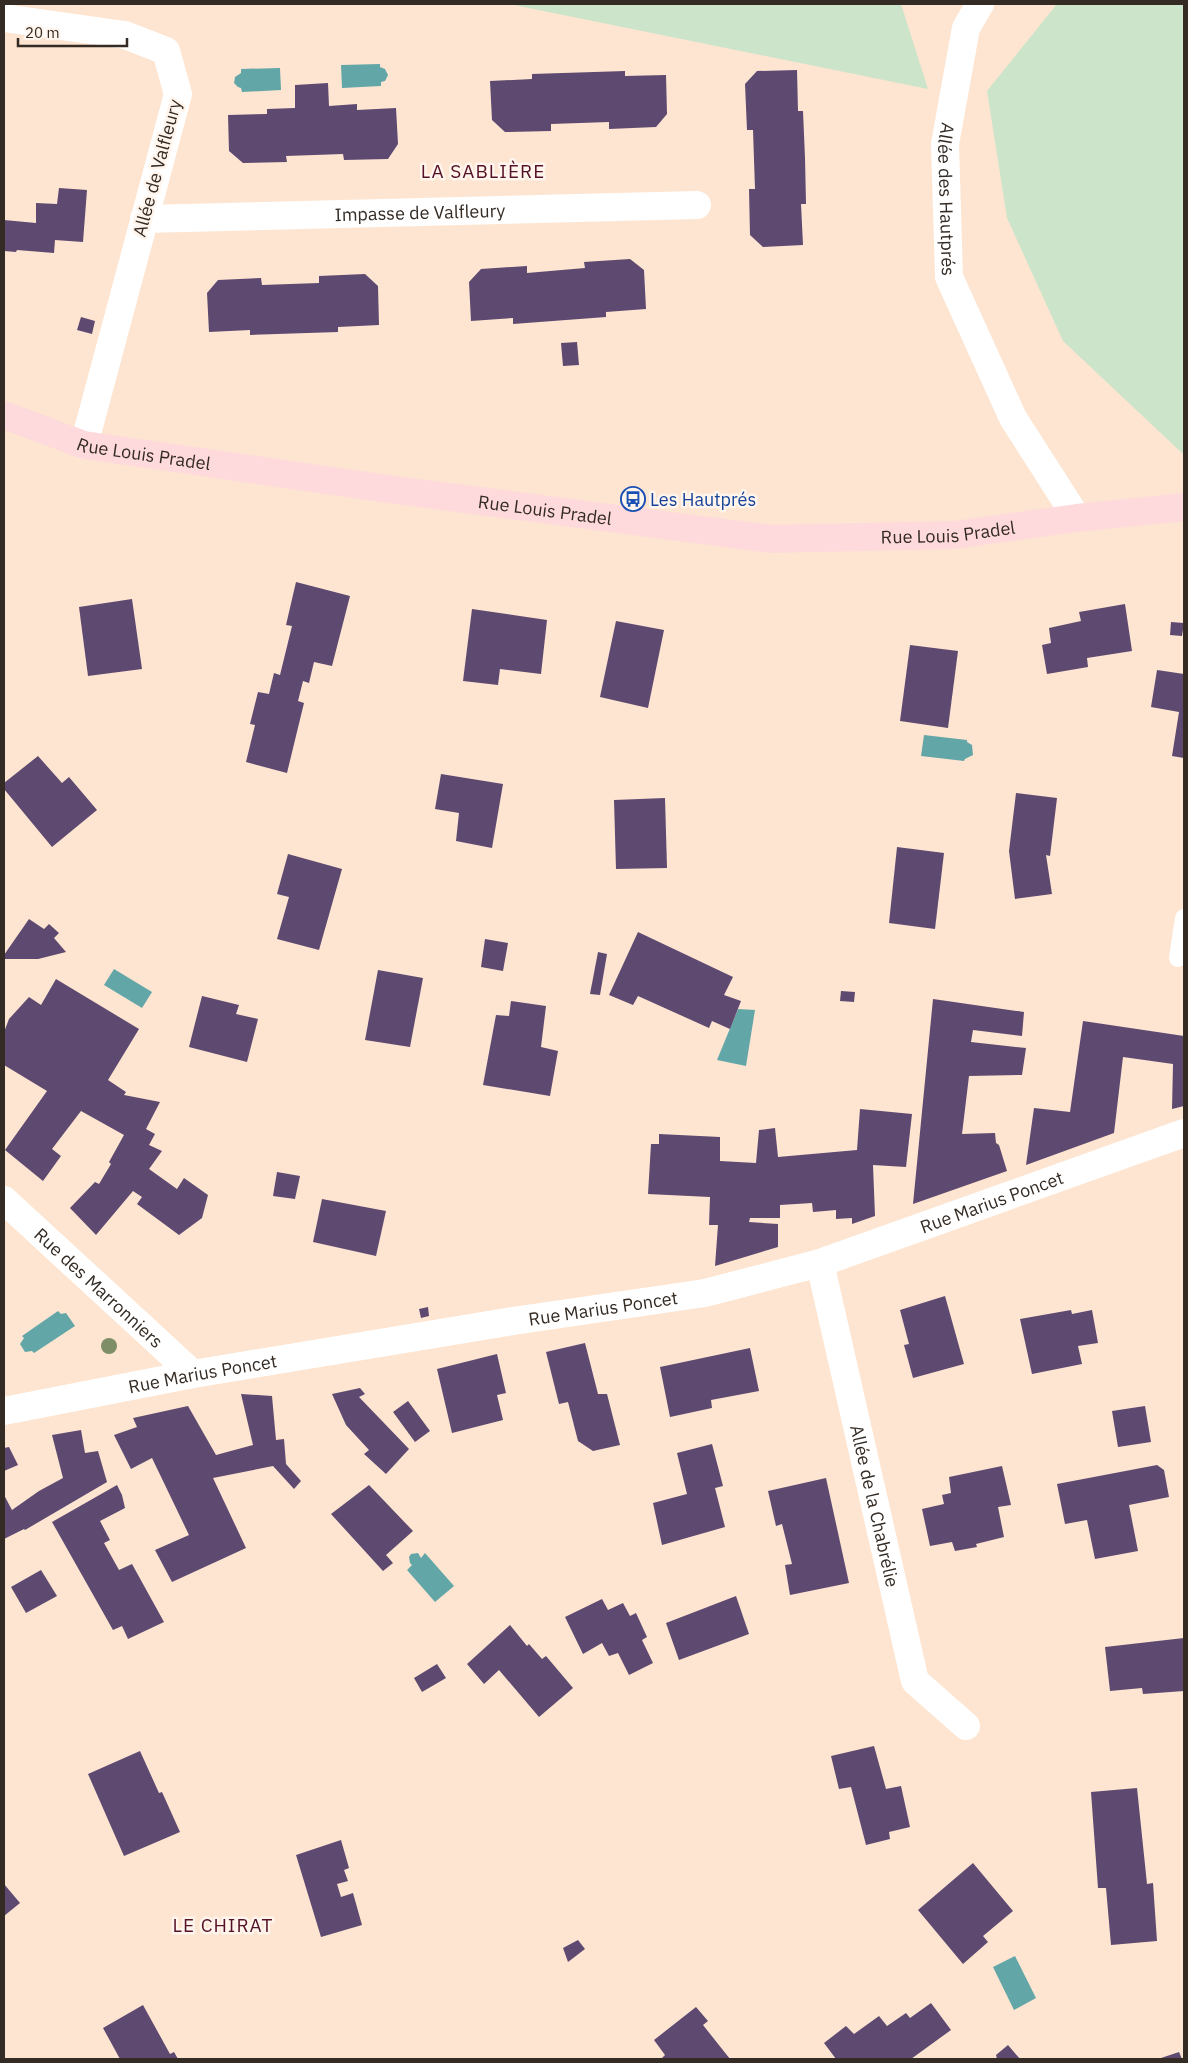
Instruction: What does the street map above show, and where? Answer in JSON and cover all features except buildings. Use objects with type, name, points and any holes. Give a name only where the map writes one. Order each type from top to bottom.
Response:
[{"type":"main road","name":"Rue Louis Pradel","points":[[4,415],[84,445],[388,489],[771,539],[954,535],[1077,518],[1184,507]]},
{"type":"street","name":"Allée des Hautprés","points":[[980,4],[966,28],[945,144],[948,277],[1013,418],[1077,518]]},
{"type":"street","name":"Allée de Valfleury","points":[[4,18],[125,35],[166,51],[178,94],[84,445]]},
{"type":"street","name":"Impasse de Valfleury","points":[[144,219],[697,205]]},
{"type":"street","name":"Rue Marius Poncet","points":[[4,1411],[193,1374],[513,1321],[705,1293],[820,1263],[1184,1133]]},
{"type":"street","name":"Rue des Marronniers","points":[[4,1200],[193,1374]]},
{"type":"street","name":"Allée de la Chabrélie","points":[[820,1263],[915,1681],[966,1726]]},
{"type":"lane","points":[[1178,958],[1184,918]]},
{"type":"green space","points":[[509,4],[901,4],[928,89]]},
{"type":"green space","points":[[1057,4],[1184,4],[1184,455],[1063,341],[1007,218],[987,91]]},
{"type":"water","points":[[380,64],[380,67],[385,69],[388,75],[385,81],[381,82],[381,86],[342,88],[341,65]]},
{"type":"water","points":[[280,68],[281,90],[242,92],[241,88],[234,83],[235,77],[241,73],[241,69]]},
{"type":"water","points":[[924,735],[967,740],[972,745],[973,755],[964,761],[921,756]]},
{"type":"water","points":[[114,969],[152,992],[142,1008],[104,985]]},
{"type":"water","points":[[738,1009],[755,1010],[746,1066],[717,1060]]},
{"type":"water","points":[[58,1311],[61,1314],[66,1313],[75,1326],[34,1353],[32,1351],[25,1352],[20,1344],[24,1338],[22,1336]]},
{"type":"water","points":[[418,1553],[421,1558],[425,1553],[454,1586],[435,1602],[407,1570],[412,1565],[409,1557],[411,1554]]},
{"type":"water","points":[[1015,1956],[1036,1998],[1014,2010],[993,1967]]},
{"type":"place","name":"Les Hautprés","points":[[633,499]]},
{"type":"district","name":"LA SABLIÈRE","points":[[483,171]]},
{"type":"district","name":"LE CHIRAT","points":[[223,1925]]}]
